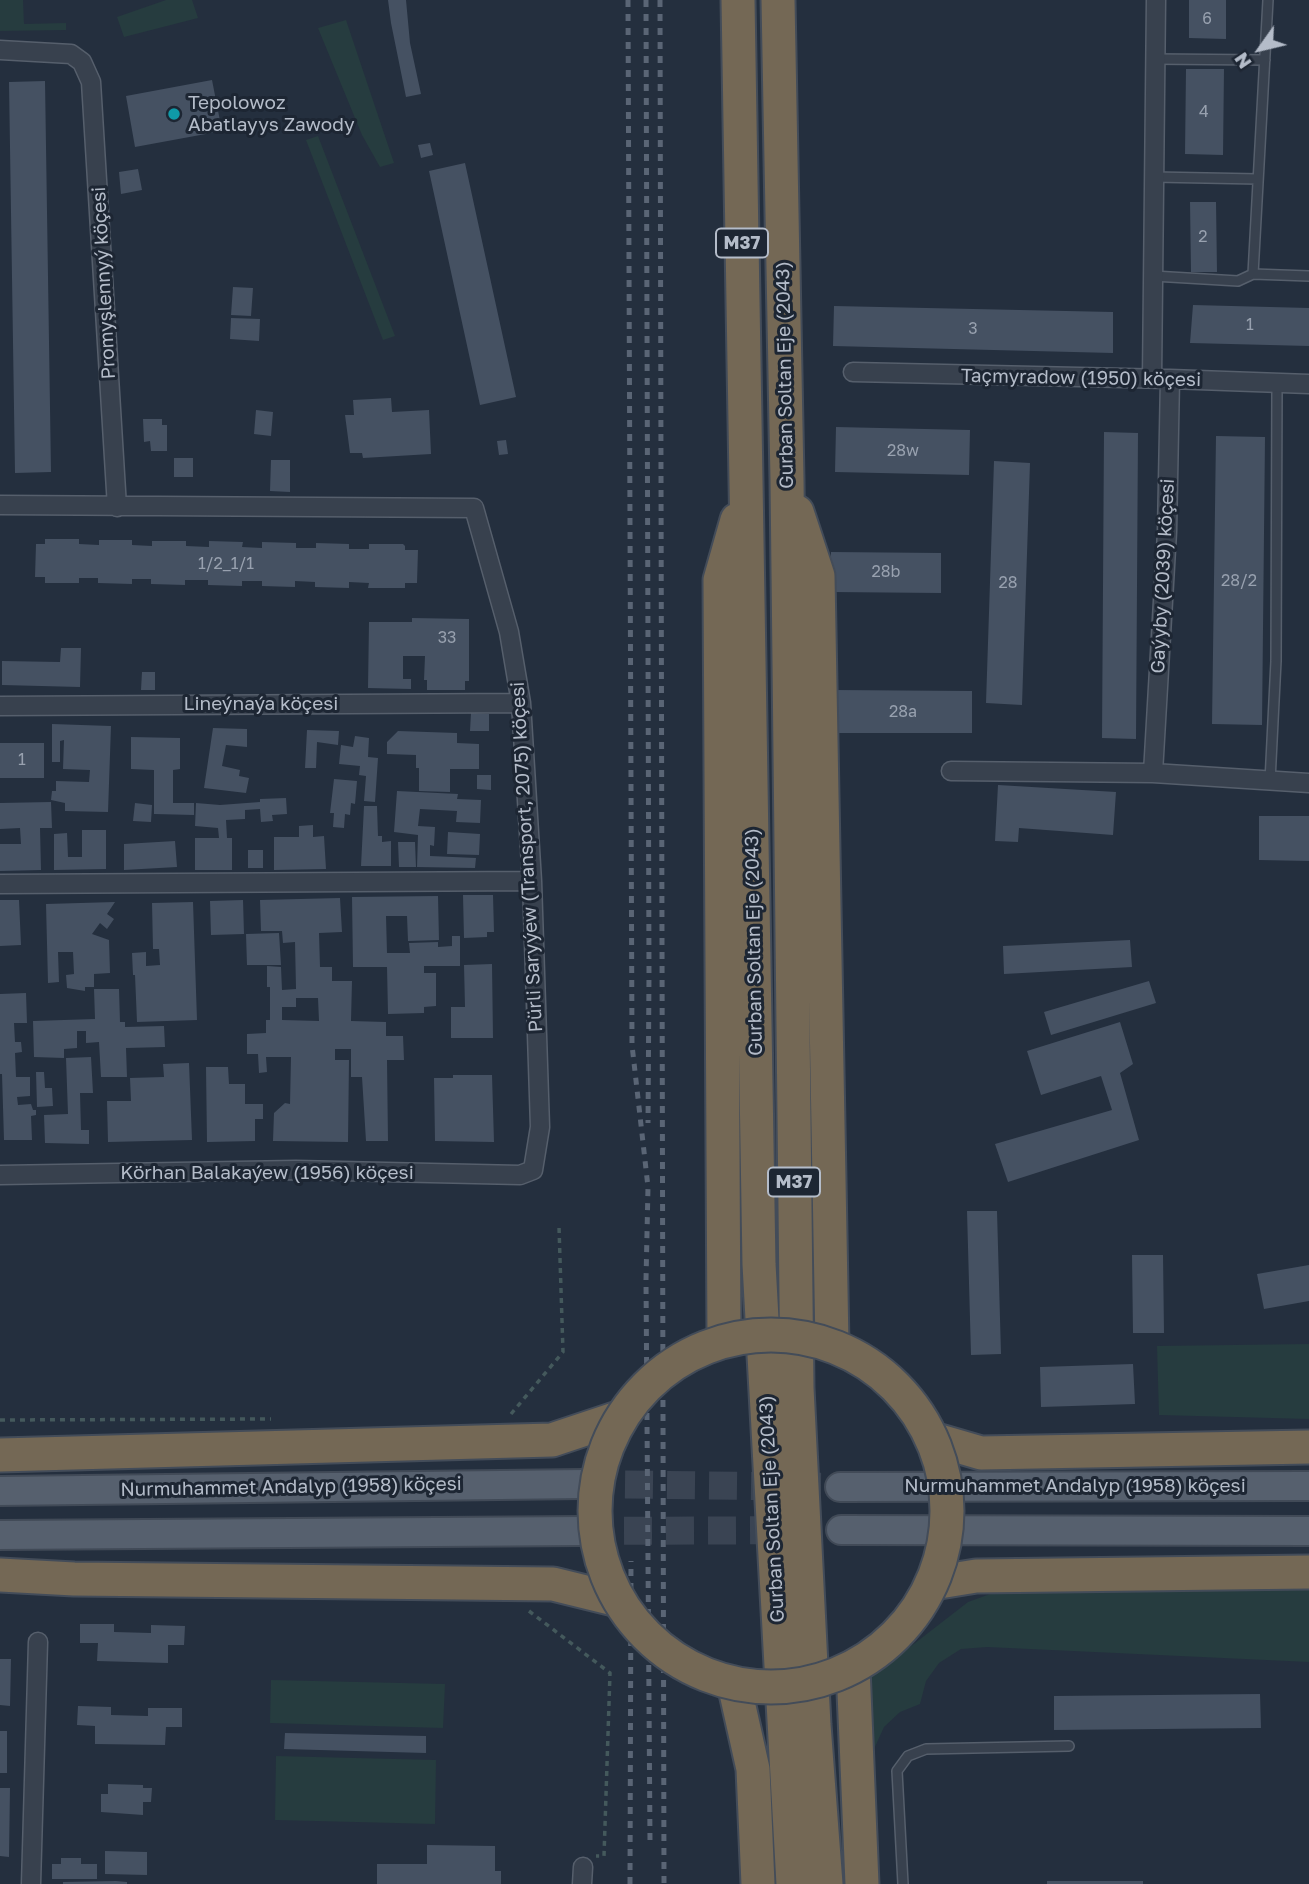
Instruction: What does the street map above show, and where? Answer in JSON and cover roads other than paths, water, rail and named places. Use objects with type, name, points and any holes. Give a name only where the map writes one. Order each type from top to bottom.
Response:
[{"type":"highway","name":"Gurban Soltan Eje (2043)","points":[[738,0],[759,1264],[793,1884]]},
{"type":"highway","name":"Gurban Soltan Eje (2043)","points":[[778,0],[787,480],[797,1388],[814,1725],[826,1884]]},
{"type":"highway","points":[[787,480],[818,576],[832,1345]]},
{"type":"highway","points":[[724,1339],[720,580],[746,487]]},
{"type":"highway","points":[[772,1334],[802,1337],[832,1345],[873,1367],[909,1403],[933,1439],[947,1493],[946,1539],[933,1583],[909,1622],[878,1653],[853,1668],[815,1683],[774,1688],[734,1684],[692,1669],[656,1645],[618,1600],[603,1565],[595,1527],[596,1489],[604,1452],[621,1418],[637,1396],[654,1378],[688,1354],[724,1339],[772,1334]]},
{"type":"highway","points":[[0,1455],[552,1440],[621,1418]]},
{"type":"highway","points":[[933,1439],[981,1453],[1309,1447]]},
{"type":"highway","points":[[933,1583],[976,1576],[1309,1572]]},
{"type":"highway","points":[[0,1575],[74,1579],[552,1584],[618,1600]]},
{"type":"highway","points":[[853,1668],[862,1884]]},
{"type":"highway","points":[[734,1684],[753,1769],[758,1884]]},
{"type":"main road","name":"Nurmuhammet Andalyp (1958) köçesi","points":[[0,1491],[583,1483]]},
{"type":"main road","name":"Nurmuhammet Andalyp (1958) köçesi","points":[[840,1487],[1309,1486]]},
{"type":"main road","points":[[841,1530],[1309,1531]]},
{"type":"main road","points":[[0,1535],[582,1531]]},
{"type":"street","name":"Gaýyby (2039) köçesi","points":[[1153,773],[1167,532],[1161,378],[1153,276],[1156,0]]},
{"type":"street","name":"Promyşlennyý köçesi","points":[[0,50],[71,54],[82,62],[91,82],[117,507]]},
{"type":"street","name":"Taçmyradow (1950) köçesi","points":[[853,372],[1161,378],[1309,384]]},
{"type":"street","points":[[0,505],[117,507]]},
{"type":"street","name":"Pürli Saryýew (Transport, 2075) köçesi","points":[[117,507],[474,508],[509,632],[521,703],[532,881],[540,1128],[533,1170]]},
{"type":"street","name":"Lineýnaýa köçesi","points":[[0,706],[521,703]]},
{"type":"street","points":[[951,771],[1153,773],[1309,783]]},
{"type":"street","points":[[0,884],[532,881]]},
{"type":"street","name":"Körhan Balakaýew (1956) köçesi","points":[[0,1175],[296,1170],[520,1175],[533,1170]]},
{"type":"street","points":[[31,1884],[38,1642]]},
{"type":"lane","points":[[1253,274],[1268,0]]},
{"type":"lane","points":[[1155,59],[1265,60]]},
{"type":"lane","points":[[1154,177],[1258,179]]},
{"type":"lane","points":[[1153,276],[1238,281],[1253,274],[1309,275]]},
{"type":"lane","points":[[1270,781],[1276,662],[1277,383]]},
{"type":"lane","points":[[903,1884],[897,1771],[908,1756],[926,1749],[1069,1746]]},
{"type":"tunnel","points":[[583,1484],[840,1487]]},
{"type":"tunnel","points":[[582,1531],[841,1530]]},
{"type":"railway","points":[[628,0],[632,1045],[648,1187],[646,1280],[650,1841]]},
{"type":"railway","points":[[646,0],[648,1123]]},
{"type":"railway","points":[[660,0],[664,1884]]},
{"type":"railway","points":[[630,1884],[631,1561]]},
{"type":"place","name":"Tepolowoz Abatlayys Zawody","points":[[174,114]]}]
